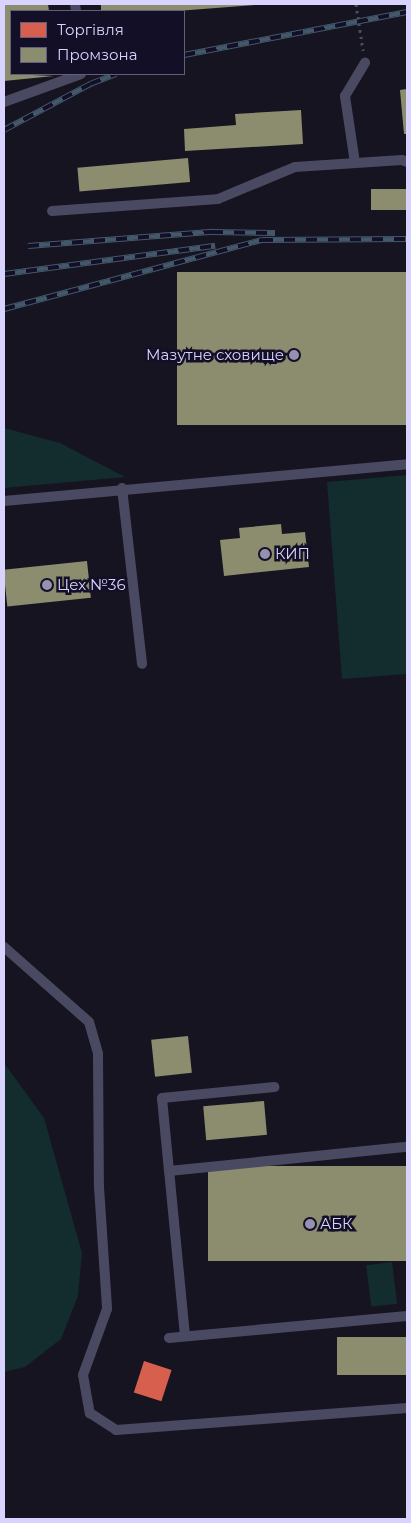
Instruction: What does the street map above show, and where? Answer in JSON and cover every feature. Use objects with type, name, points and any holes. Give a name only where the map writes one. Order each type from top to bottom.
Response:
[{"type":"lane","points":[[355,163],[345,96],[365,63]]},
{"type":"lane","points":[[4,102],[78,75]]},
{"type":"lane","points":[[52,211],[218,199],[295,167],[402,160],[407,162]]},
{"type":"lane","points":[[4,501],[122,488],[407,464]]},
{"type":"lane","points":[[122,488],[142,664]]},
{"type":"lane","points":[[4,947],[89,1022],[98,1054],[99,1187],[107,1309],[84,1375],[90,1413],[116,1430],[407,1408]]},
{"type":"lane","points":[[185,1336],[162,1098],[274,1087]]},
{"type":"lane","points":[[168,1171],[407,1147]]},
{"type":"lane","points":[[168,1338],[407,1316]]},
{"type":"path","points":[[356,4],[365,63]]},
{"type":"green space","points":[[4,428],[60,443],[125,477],[4,488]]},
{"type":"green space","points":[[407,475],[407,674],[342,679],[327,482]]},
{"type":"green space","points":[[4,1063],[44,1118],[82,1253],[78,1296],[61,1339],[25,1367],[4,1372]]},
{"type":"green space","points":[[392,1262],[397,1304],[371,1307],[366,1265]]},
{"type":"building: Торгівля","points":[[144,1361],[172,1370],[161,1401],[134,1392]]},
{"type":"building: Промзона","points":[[4,4],[48,4],[49,10],[10,10],[10,75],[54,76],[4,81]]},
{"type":"building: Промзона","points":[[101,4],[255,4],[185,10],[101,10]]},
{"type":"building: Промзона","points":[[407,89],[407,134],[404,134],[400,90]]},
{"type":"building: Промзона","points":[[301,110],[303,144],[185,151],[184,129],[236,125],[235,114]]},
{"type":"building: Промзона","points":[[188,158],[190,182],[80,192],[77,168]]},
{"type":"building: Промзона","points":[[371,189],[407,189],[407,210],[371,210]]},
{"type":"building: Промзона","name":"Мазутне сховище","points":[[177,272],[407,272],[407,425],[177,425]]},
{"type":"building: Промзона","name":"КИП","points":[[281,524],[282,534],[305,532],[309,567],[224,576],[220,540],[240,538],[239,528]]},
{"type":"building: Промзона","name":"Цех №36","points":[[87,561],[91,598],[7,607],[4,570]]},
{"type":"building: Промзона","points":[[188,1036],[192,1073],[155,1077],[151,1040]]},
{"type":"building: Промзона","points":[[264,1101],[267,1135],[206,1140],[203,1106]]},
{"type":"building: Промзона","name":"АБК","points":[[208,1166],[407,1166],[407,1261],[208,1261]]},
{"type":"building: Промзона","points":[[337,1337],[407,1337],[407,1375],[337,1375]]},
{"type":"railway","points":[[185,55],[407,12]]},
{"type":"railway","points":[[4,130],[90,84],[113,75]]},
{"type":"railway","points":[[28,246],[212,232],[275,233]]},
{"type":"railway","points":[[4,309],[262,240],[407,239]]},
{"type":"railway","points":[[4,274],[215,246]]},
{"type":"place","name":"Мазутне сховище","points":[[294,355]]},
{"type":"place","name":"КИП","points":[[265,554]]},
{"type":"place","name":"Цех №36","points":[[47,585]]},
{"type":"place","name":"АБК","points":[[310,1224]]}]
